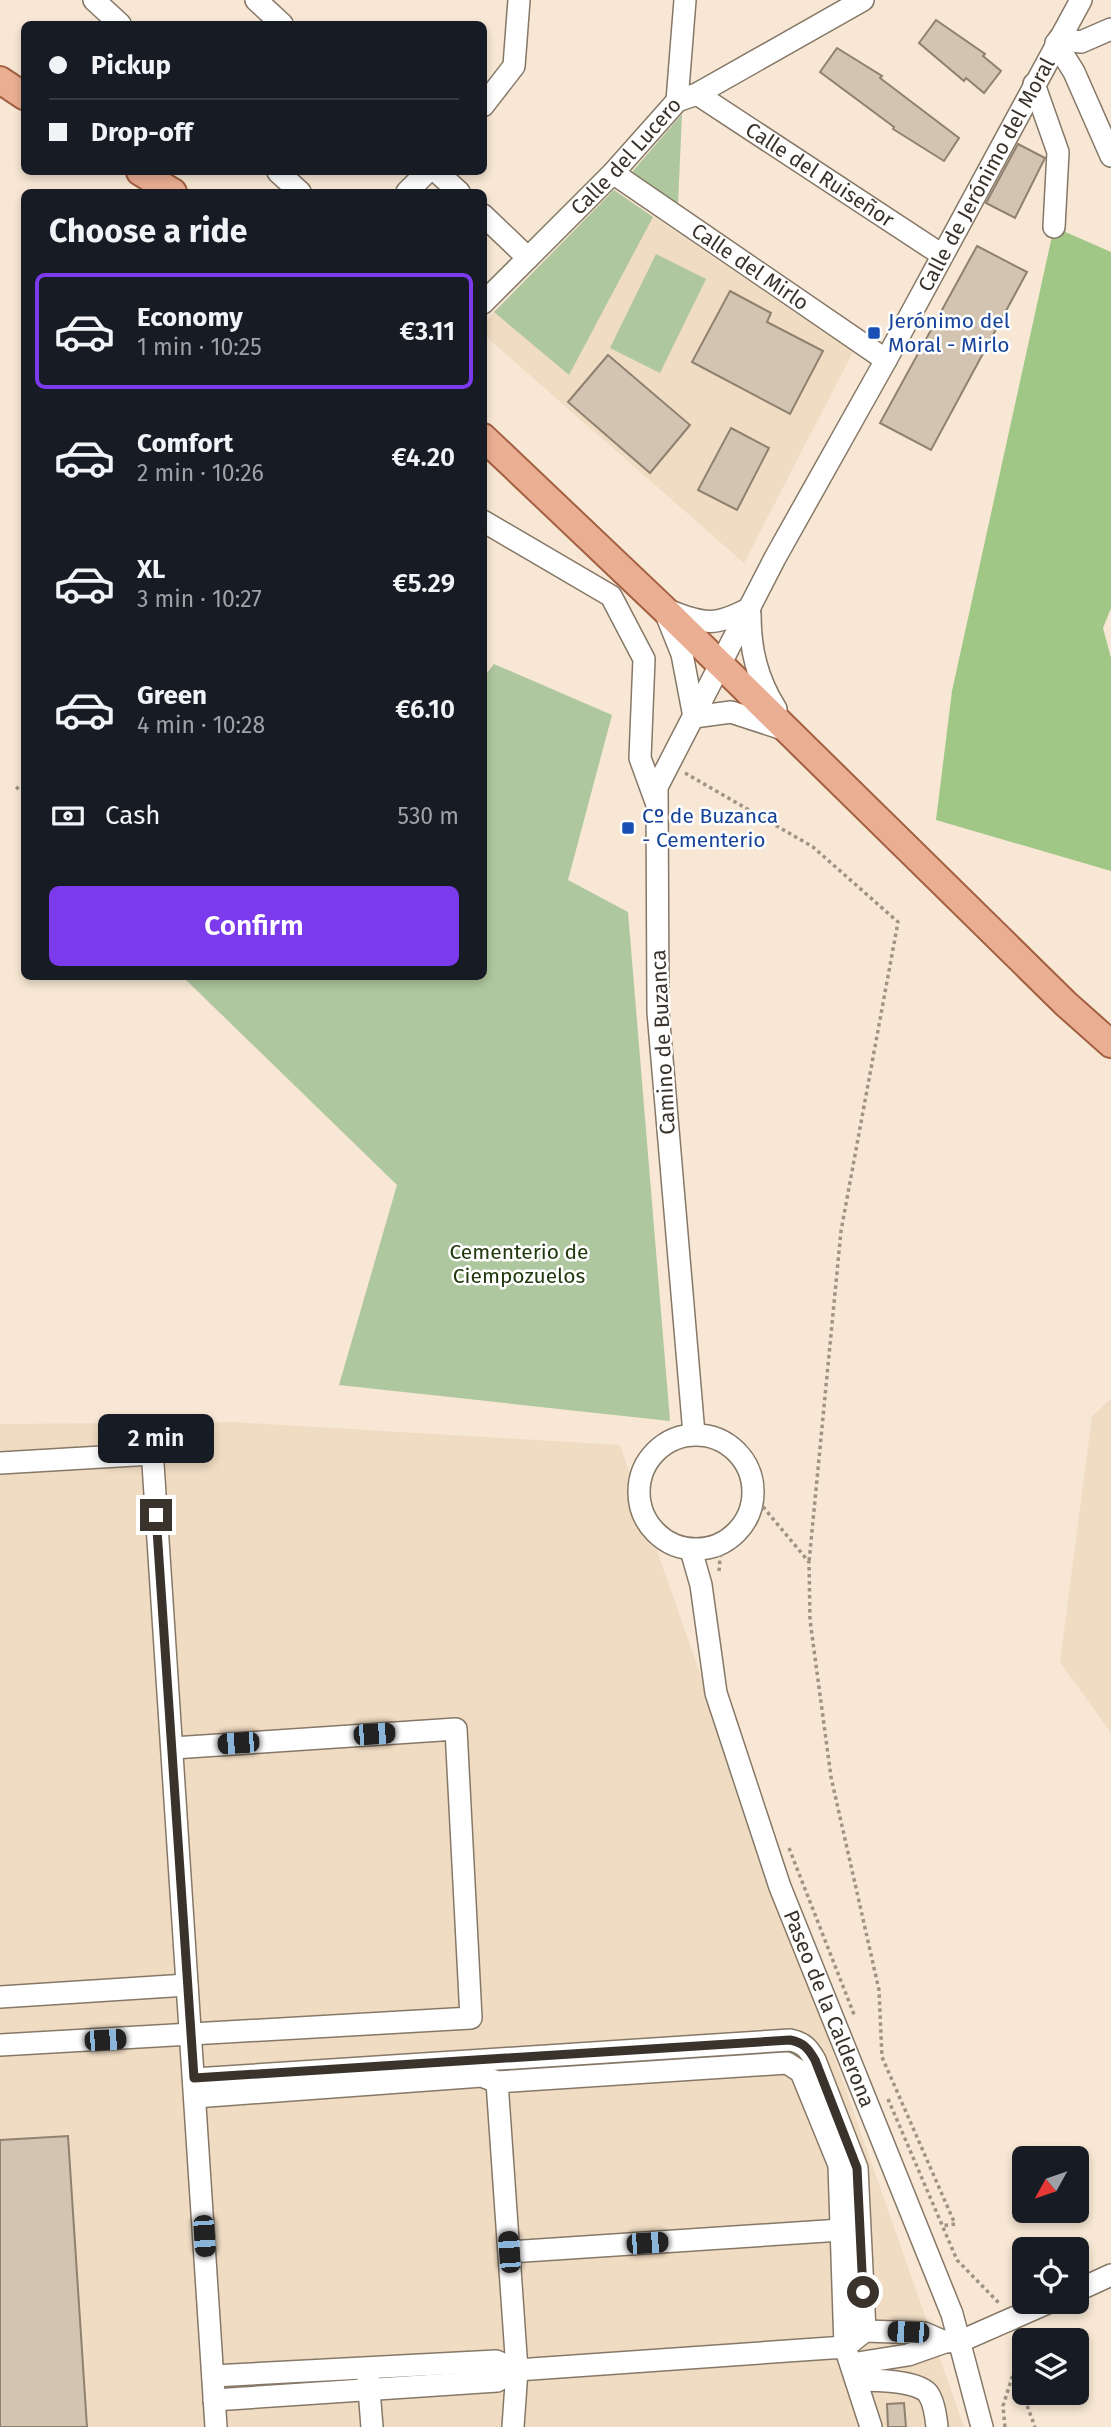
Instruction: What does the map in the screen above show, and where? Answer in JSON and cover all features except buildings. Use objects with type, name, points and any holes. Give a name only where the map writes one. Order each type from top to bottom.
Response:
[{"type":"main road","points":[[0,80],[21,94]]},
{"type":"main road","points":[[145,175],[168,189]]},
{"type":"main road","points":[[487,441],[791,732],[1066,1004],[1111,1044]]},
{"type":"street","points":[[94,0],[117,21]]},
{"type":"street","points":[[256,0],[279,21]]},
{"type":"street","points":[[487,101],[514,66],[519,0]]},
{"type":"street","points":[[685,0],[687,98]]},
{"type":"street","name":"Calle de Jerónimo del Moral","points":[[721,665],[1081,0]]},
{"type":"street","name":"Calle del Lucero","points":[[487,299],[687,98],[860,1]]},
{"type":"street","points":[[1111,29],[1081,42],[1058,41],[1111,156]]},
{"type":"street","points":[[1034,84],[1058,152],[1054,227]]},
{"type":"street","name":"Calle del Ruiseñor","points":[[687,98],[942,255]]},
{"type":"street","name":"Calle del Mirlo","points":[[612,173],[886,360]]},
{"type":"street","points":[[281,175],[297,189]]},
{"type":"street","points":[[410,189],[423,175]]},
{"type":"street","points":[[440,175],[456,189]]},
{"type":"street","points":[[487,219],[528,258]]},
{"type":"street","points":[[487,523],[611,596],[644,659],[640,758],[657,805]]},
{"type":"street","points":[[663,608],[698,622],[723,622],[750,608]]},
{"type":"street","points":[[663,608],[682,654],[694,717],[731,712],[791,732]]},
{"type":"street","name":"Calle de Jerónimo del Moral","points":[[750,608],[750,642],[762,687],[791,732]]},
{"type":"street","name":"Camino de Buzanca","points":[[694,1434],[658,1012],[657,787],[721,665]]},
{"type":"street","points":[[694,1434],[713,1436],[740,1454],[752,1477],[754,1496],[744,1525],[707,1548],[671,1544],[651,1529],[639,1505],[638,1486],[645,1464],[659,1447],[677,1437],[694,1434]]},
{"type":"street","points":[[0,1463],[151,1443],[216,2427]]},
{"type":"street","name":"Paseo de la Calderona","points":[[707,1548],[716,1693],[780,1887],[920,2228],[953,2341],[982,2427]]},
{"type":"street","points":[[0,2045],[471,2018],[456,1729],[173,1748]]},
{"type":"street","points":[[0,1997],[187,1985]]},
{"type":"street","points":[[195,2088],[790,2040],[800,2042],[808,2047],[815,2060],[857,2168],[865,2331],[851,2364]]},
{"type":"street","points":[[195,2088],[482,2076],[497,2082],[787,2063],[801,2072],[839,2165],[851,2364],[871,2427]]},
{"type":"street","points":[[497,2082],[517,2370],[513,2427]]},
{"type":"street","points":[[509,2252],[841,2230]]},
{"type":"street","points":[[1089,2285],[1111,2276]]},
{"type":"street","points":[[213,2376],[495,2361],[517,2370],[851,2364],[908,2355],[1023,2314]]},
{"type":"street","points":[[865,2331],[924,2333],[953,2341]]},
{"type":"street","points":[[851,2364],[884,2380],[922,2388],[929,2394],[937,2427]]},
{"type":"street","points":[[368,2368],[372,2427]]},
{"type":"street","points":[[214,2400],[497,2381],[517,2370]]},
{"type":"path","points":[[669,764],[813,847],[898,922],[841,1231],[809,1562],[810,1620],[831,1777],[879,1990],[882,2057],[956,2224],[942,2226]]},
{"type":"path","points":[[16,789],[21,785]]},
{"type":"path","points":[[754,1496],[809,1562]]},
{"type":"path","points":[[707,1548],[710,1581]]},
{"type":"path","points":[[785,1837],[856,2018]]},
{"type":"path","points":[[886,2094],[957,2260],[1003,2307],[1012,2328]]},
{"type":"path","points":[[1005,2427],[1003,2406],[1012,2377]]},
{"type":"path","points":[[1027,2405],[1035,2427]]},
{"type":"shaded area","points":[[614,190],[853,352],[744,563],[487,338],[487,320]]},
{"type":"shaded area","points":[[1111,1399],[1111,1733],[1060,1662],[1092,1416]]},
{"type":"shaded area","points":[[232,1422],[620,1445],[964,2427],[0,2427],[0,1424]]},
{"type":"green space","points":[[682,114],[678,204],[632,172]]},
{"type":"green space","points":[[614,190],[653,217],[569,375],[494,312]]},
{"type":"green space","points":[[1054,227],[1111,252],[1111,608],[1103,628],[1111,658],[1111,871],[936,820],[952,691]]},
{"type":"green space","points":[[656,254],[706,279],[660,373],[610,348]]},
{"type":"green space","name":"Cementerio de Ciempozuelos","points":[[494,664],[612,715],[568,880],[628,912],[670,1421],[339,1385],[397,1185],[186,980],[487,980],[487,673]]},
{"type":"place","name":"Jerónimo del Moral - Mirlo","points":[[874,333]]},
{"type":"place","name":"Cº de Buzanca - Cementerio","points":[[628,828]]},
{"type":"route","points":[[156,1515],[194,2078],[790,2040],[800,2042],[808,2047],[815,2060],[857,2168],[863,2292]]}]
